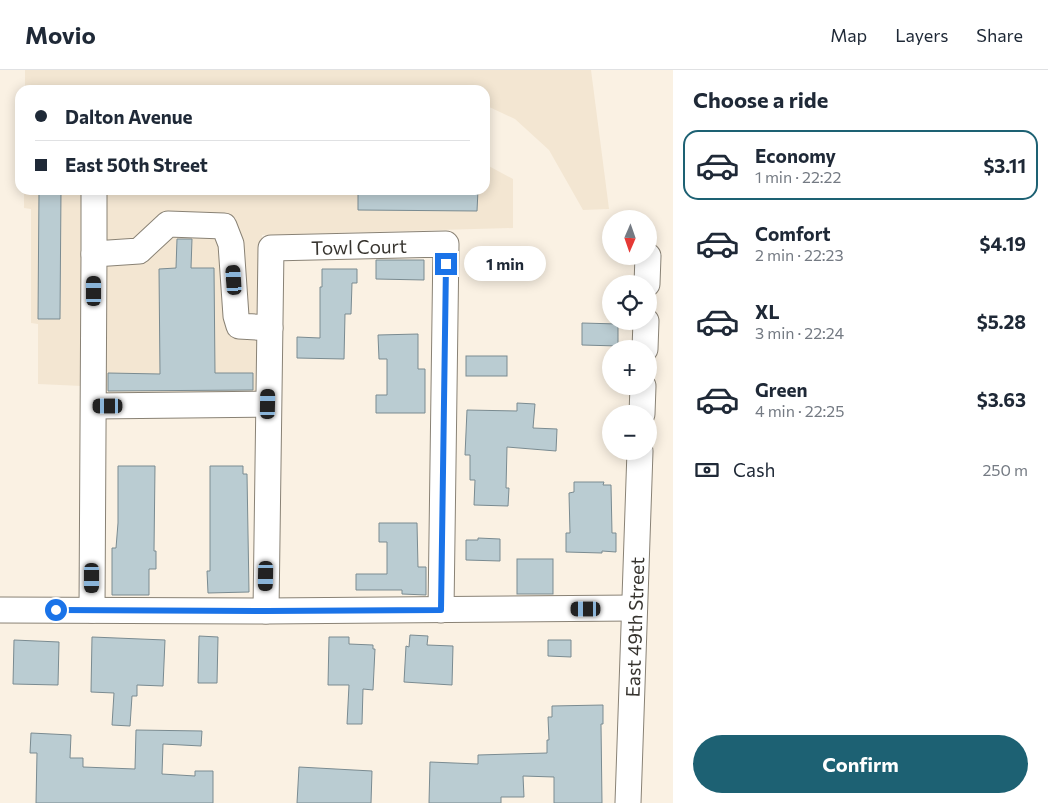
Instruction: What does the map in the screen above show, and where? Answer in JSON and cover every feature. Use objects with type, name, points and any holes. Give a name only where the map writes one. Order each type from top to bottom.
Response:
[{"type":"street","points":[[92,610],[94,195]]},
{"type":"street","points":[[94,254],[140,251],[168,224],[224,226],[231,244],[236,316],[239,326],[270,328],[266,611]]},
{"type":"street","name":"Towl Court","points":[[270,328],[272,248],[446,244],[441,610]]},
{"type":"street","points":[[94,406],[268,404]]},
{"type":"street","name":"East 49th Street","points":[[628,803],[640,460]]},
{"type":"street","points":[[0,610],[266,611],[634,608]]},
{"type":"shaded area","points":[[25,70],[591,70],[609,209],[583,210],[549,150],[515,119],[490,107],[490,85],[25,85]]},
{"type":"shaded area","points":[[490,167],[513,179],[513,228],[262,235],[260,401],[82,401],[82,386],[38,384],[38,324],[31,323],[31,209],[24,208],[24,195],[490,195]]},
{"type":"building","points":[[39,195],[61,195],[60,319],[38,319]]},
{"type":"building","points":[[358,195],[478,195],[477,211],[358,210]]},
{"type":"building","points":[[177,239],[192,239],[191,268],[214,268],[215,373],[253,373],[253,390],[108,391],[108,373],[160,374],[159,269],[176,268]]},
{"type":"building","points":[[376,260],[424,260],[424,280],[376,279]]},
{"type":"building","points":[[322,269],[357,269],[357,283],[352,283],[351,314],[345,314],[344,359],[297,358],[297,337],[320,338]]},
{"type":"building","points":[[582,323],[602,324],[602,330],[618,330],[618,340],[602,340],[602,346],[582,345]]},
{"type":"building","points":[[418,334],[418,369],[425,369],[425,413],[376,413],[376,395],[387,395],[387,359],[379,359],[378,335]]},
{"type":"building","points":[[466,356],[507,356],[507,376],[466,376]]},
{"type":"building","points":[[517,403],[535,404],[533,428],[557,429],[556,451],[507,447],[506,488],[509,488],[508,506],[474,505],[475,480],[470,480],[470,455],[465,455],[467,410],[517,411]]},
{"type":"building","points":[[118,466],[155,466],[154,551],[156,551],[156,569],[149,569],[149,595],[112,595],[112,548],[116,548],[118,523]]},
{"type":"building","points":[[210,466],[243,466],[243,474],[247,474],[249,592],[208,593],[207,571],[210,571]]},
{"type":"building","points":[[574,482],[604,482],[603,485],[611,485],[612,533],[616,533],[616,552],[566,552],[566,533],[570,533],[569,493],[574,492]]},
{"type":"building","points":[[379,523],[417,523],[418,567],[426,567],[426,595],[402,594],[402,590],[356,590],[356,574],[387,574],[387,542],[379,542]]},
{"type":"building","points":[[478,538],[500,539],[500,561],[466,560],[466,540],[478,540]]},
{"type":"building","points":[[517,559],[553,559],[553,594],[517,594]]},
{"type":"building","points":[[410,635],[428,636],[427,645],[453,646],[452,685],[404,682],[406,646],[409,647]]},
{"type":"building","points":[[199,636],[218,637],[217,683],[198,683]]},
{"type":"building","points":[[92,637],[165,640],[163,686],[137,685],[137,696],[132,696],[130,726],[112,725],[114,693],[91,692]]},
{"type":"building","points":[[329,637],[349,637],[349,644],[373,645],[373,649],[375,649],[373,690],[363,689],[362,724],[347,724],[349,685],[328,685]]},
{"type":"building","points":[[14,640],[59,642],[58,685],[13,684]]},
{"type":"building","points":[[548,640],[571,640],[571,657],[548,656]]},
{"type":"building","points":[[603,705],[603,724],[601,724],[602,803],[554,803],[554,777],[523,776],[524,797],[501,797],[501,803],[429,803],[430,762],[478,764],[478,755],[547,753],[547,740],[549,740],[548,717],[552,717],[552,706]]},
{"type":"building","points":[[136,730],[202,731],[201,746],[163,744],[162,774],[195,776],[195,771],[213,771],[213,803],[36,803],[37,753],[30,753],[31,733],[71,735],[70,758],[83,758],[83,767],[135,769]]},
{"type":"building","points":[[299,767],[372,771],[371,803],[297,803]]},
{"type":"route","points":[[56,610],[441,610],[446,264]]}]
